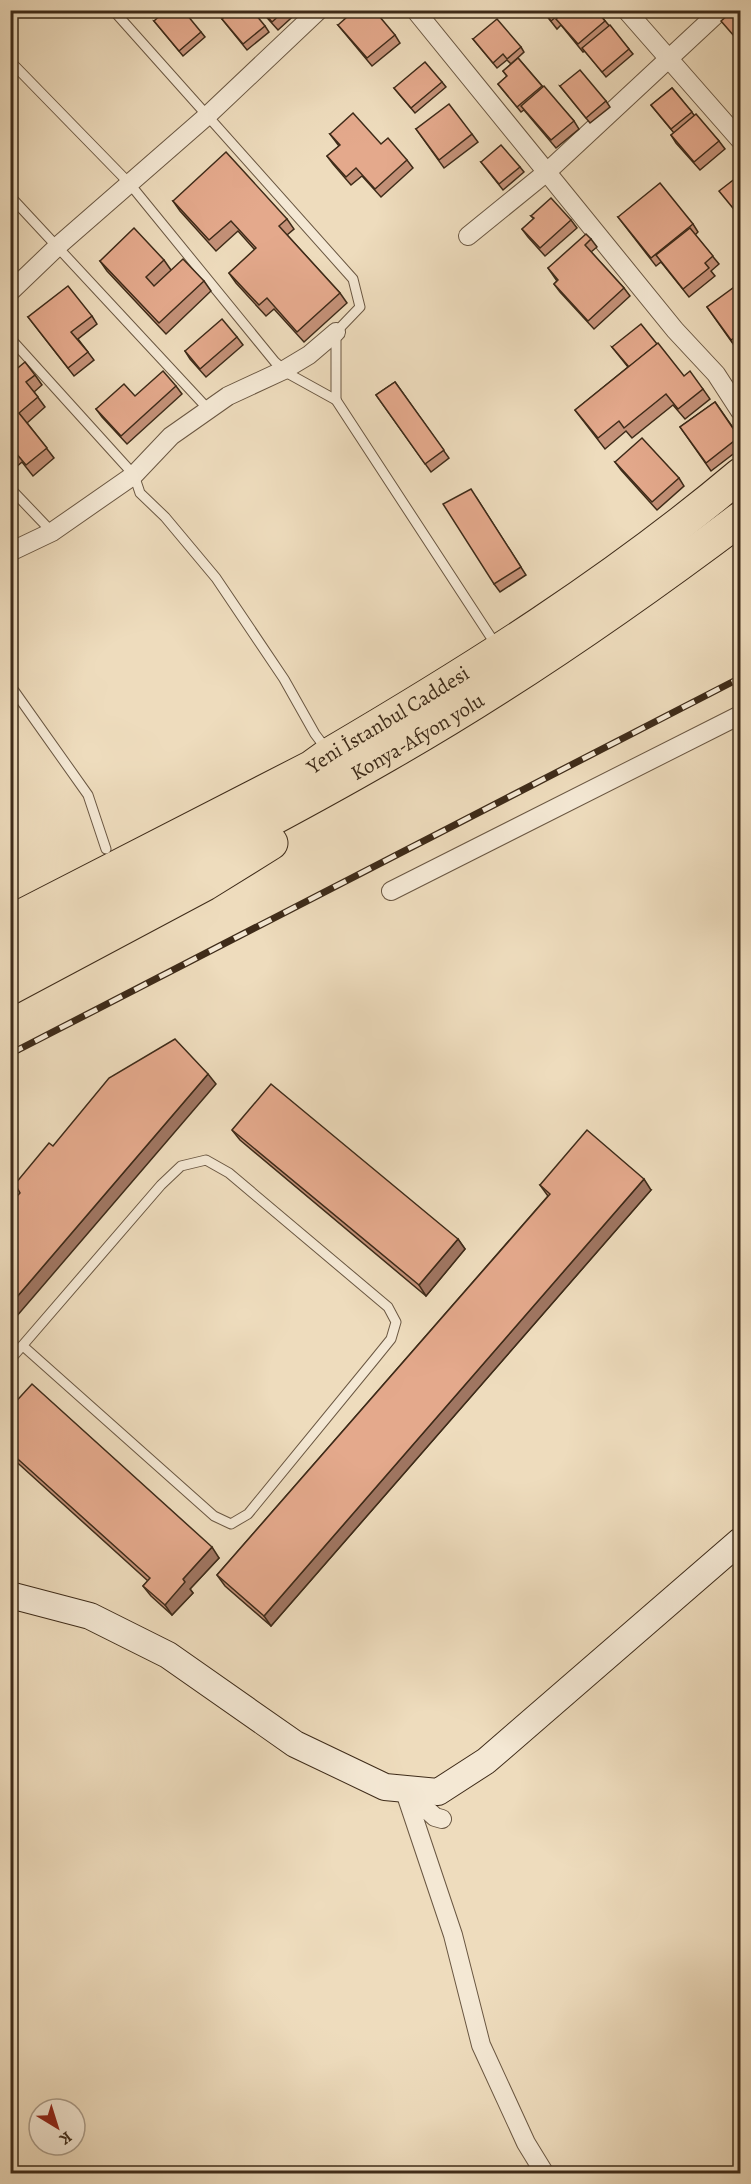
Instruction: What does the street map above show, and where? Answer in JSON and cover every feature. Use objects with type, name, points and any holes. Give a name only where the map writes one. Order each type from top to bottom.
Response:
[{"type":"highway","name":"Yeni İstanbul Caddesi","points":[[10,922],[69,908],[312,767],[500,652],[682,524],[741,475]]},
{"type":"highway","name":"Konya-Afyon yolu","points":[[10,954],[69,908],[215,850],[388,754],[603,620],[741,519]]},
{"type":"highway","points":[[10,898],[106,849],[309,755],[330,754]]},
{"type":"highway","points":[[10,988],[195,889],[266,847],[334,801],[388,754]]},
{"type":"street","points":[[10,292],[58,245],[208,115],[320,10]]},
{"type":"street","points":[[415,10],[675,330],[716,374],[741,411]]},
{"type":"street","points":[[626,10],[671,58],[741,140]]},
{"type":"street","points":[[468,236],[548,171],[721,10]]},
{"type":"street","points":[[10,552],[52,532],[114,486],[134,475],[171,436],[228,396],[284,370],[309,355],[336,332]]},
{"type":"street","points":[[391,891],[741,715]]},
{"type":"street","points":[[10,1594],[100,1621],[168,1655],[295,1744],[385,1787],[438,1792],[486,1761],[741,1541]]},
{"type":"street","points":[[404,1789],[435,1817],[442,1819]]},
{"type":"street","points":[[404,1789],[453,1935],[481,2045],[526,2143],[545,2174]]},
{"type":"lane","points":[[113,10],[353,279],[360,307],[336,332],[336,400]]},
{"type":"lane","points":[[10,62],[129,183],[275,362],[284,370],[336,400],[500,652]]},
{"type":"lane","points":[[10,196],[209,410]]},
{"type":"lane","points":[[10,338],[134,475],[140,494],[165,517],[216,578],[284,679],[315,735],[330,754]]},
{"type":"lane","points":[[10,488],[52,532]]},
{"type":"lane","points":[[10,685],[88,795],[106,849]]},
{"type":"lane","points":[[10,1360],[160,1185],[181,1166],[206,1160],[229,1173],[388,1307],[396,1322],[391,1339],[374,1360],[248,1514],[231,1524],[214,1516],[23,1346]]},
{"type":"building","points":[[166,10],[183,10],[201,32],[179,51],[154,21]]},
{"type":"building","points":[[232,10],[252,10],[265,26],[243,44],[222,19]]},
{"type":"building","points":[[262,10],[285,10],[272,22]]},
{"type":"building","points":[[355,10],[374,10],[395,35],[367,58],[338,25]]},
{"type":"building","points":[[543,10],[564,10],[551,21]]},
{"type":"building","points":[[566,10],[596,10],[605,21],[578,44],[556,19]]},
{"type":"building","points":[[734,10],[741,10],[741,44],[721,21]]},
{"type":"building","points":[[497,19],[521,47],[507,59],[503,54],[493,63],[473,39]]},
{"type":"building","points":[[610,25],[629,49],[602,72],[582,48]]},
{"type":"building","points":[[518,58],[542,86],[517,107],[498,84],[507,76],[503,71]]},
{"type":"building","points":[[425,62],[442,82],[411,108],[394,88]]},
{"type":"building","points":[[580,70],[606,101],[586,118],[560,86]]},
{"type":"building","points":[[544,86],[574,121],[551,140],[521,106]]},
{"type":"building","points":[[672,88],[692,112],[671,129],[651,105]]},
{"type":"building","points":[[449,104],[472,134],[439,160],[416,129]]},
{"type":"building","points":[[353,113],[381,144],[388,138],[407,160],[375,189],[356,168],[346,177],[327,156],[340,145],[330,134]]},
{"type":"building","points":[[696,114],[719,141],[694,162],[671,135]]},
{"type":"building","points":[[501,145],[520,167],[499,184],[481,162]]},
{"type":"building","points":[[226,152],[287,219],[279,226],[340,293],[297,332],[267,298],[259,305],[229,273],[256,248],[231,221],[209,240],[173,201]]},
{"type":"building","points":[[741,174],[741,218],[719,191]]},
{"type":"building","points":[[660,183],[693,224],[651,258],[618,217]]},
{"type":"building","points":[[551,198],[571,220],[540,248],[522,229],[534,218],[531,216]]},
{"type":"building","points":[[134,228],[164,260],[146,277],[154,286],[183,259],[204,281],[159,323],[100,261]]},
{"type":"building","points":[[690,228],[713,256],[705,263],[709,268],[683,289],[656,255]]},
{"type":"building","points":[[586,234],[591,239],[585,245],[624,288],[588,321],[554,284],[558,280],[548,268]]},
{"type":"building","points":[[737,285],[741,290],[741,340],[737,336],[731,340],[707,307]]},
{"type":"building","points":[[68,286],[92,316],[71,332],[88,352],[68,368],[28,317]]},
{"type":"building","points":[[222,319],[237,337],[200,369],[185,351]]},
{"type":"building","points":[[641,324],[657,344],[629,367],[612,347]]},
{"type":"building","points":[[658,343],[684,376],[690,371],[703,389],[678,409],[666,394],[624,428],[619,421],[598,438],[575,410]]},
{"type":"building","points":[[25,362],[35,375],[26,382],[38,397],[19,413],[47,448],[26,465],[15,452],[10,455],[10,368],[14,371]]},
{"type":"building","points":[[163,371],[176,386],[121,436],[96,409],[124,384],[135,396]]},
{"type":"building","points":[[395,382],[444,450],[425,464],[376,395]]},
{"type":"building","points":[[715,402],[739,437],[706,463],[680,427]]},
{"type":"building","points":[[642,438],[679,478],[652,502],[615,462]]},
{"type":"building","points":[[471,489],[521,567],[494,584],[443,504]]},
{"type":"building","points":[[175,1039],[208,1074],[10,1305],[10,1204],[20,1193],[15,1184],[49,1143],[53,1146],[109,1078]]},
{"type":"building","points":[[271,1084],[458,1239],[419,1285],[232,1130]]},
{"type":"building","points":[[587,1130],[644,1179],[264,1616],[217,1575],[550,1194],[540,1185]]},
{"type":"building","points":[[32,1384],[212,1547],[183,1579],[185,1582],[165,1605],[143,1586],[150,1578],[10,1452],[10,1408]]},
{"type":"railway","points":[[10,1054],[740,678]]}]
